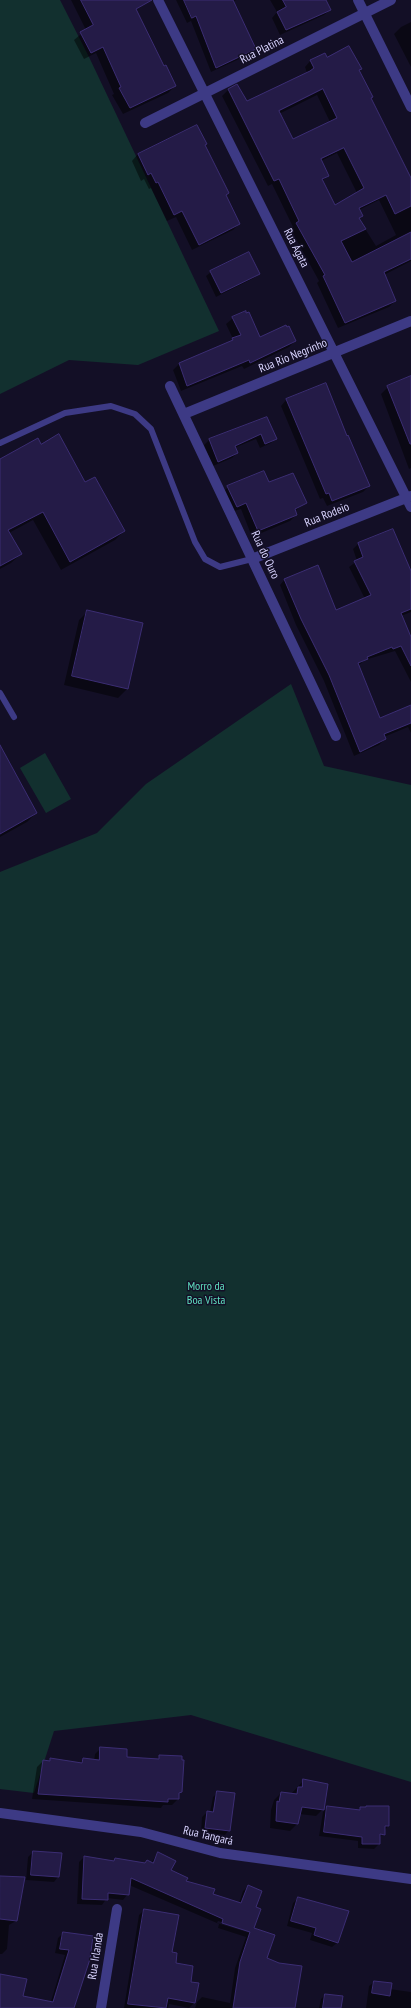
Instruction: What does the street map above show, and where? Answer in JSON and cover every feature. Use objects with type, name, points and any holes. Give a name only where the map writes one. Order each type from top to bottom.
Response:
[{"type":"street","name":"Rua Ágata","points":[[158,0],[334,353],[410,500]]},
{"type":"street","points":[[358,0],[411,107]]},
{"type":"street","name":"Rua Platina","points":[[145,124],[391,0]]},
{"type":"street","name":"Rua Rio Negrinho","points":[[184,414],[411,321]]},
{"type":"street","name":"Rua do Ouro","points":[[170,386],[336,736]]},
{"type":"street","name":"Rua Rodeio","points":[[252,559],[410,500]]},
{"type":"street","name":"Rua Tangará","points":[[0,1813],[141,1832],[220,1853],[411,1879]]},
{"type":"street","name":"Rua Irlanda","points":[[101,2008],[117,1909]]},
{"type":"lane","points":[[0,443],[65,413],[112,406],[135,414],[151,429],[195,542],[205,559],[220,567],[252,559]]},
{"type":"lane","points":[[0,693],[14,717]]},
{"type":"green space","points":[[0,0],[60,0],[89,57],[219,331],[138,365],[69,360],[0,394]]},
{"type":"green space","name":"Morro da Boa Vista","points":[[291,684],[324,766],[411,785],[411,1782],[191,1715],[54,1731],[34,1793],[0,1789],[0,872],[97,833],[146,784]]},
{"type":"green space","points":[[45,753],[71,799],[46,813],[20,768]]},
{"type":"building","points":[[81,0],[152,0],[136,9],[164,66],[166,65],[176,86],[130,108],[119,88],[121,87],[103,47],[91,53],[80,32],[93,25]]},
{"type":"building","points":[[184,0],[233,0],[256,49],[216,68],[196,16],[192,18]]},
{"type":"building","points":[[283,0],[326,0],[331,10],[286,30],[277,12],[286,7]]},
{"type":"building","points":[[349,46],[362,69],[359,70],[373,97],[371,98],[411,178],[411,206],[395,214],[386,195],[359,208],[363,216],[359,218],[366,229],[341,241],[352,262],[411,232],[411,259],[384,272],[396,301],[345,323],[323,276],[325,275],[296,223],[299,221],[279,179],[274,181],[228,89],[237,84],[247,101],[310,71],[314,68],[310,60],[325,53],[327,57]],"holes":[[[323,89],[337,118],[293,139],[279,111]],[[344,148],[364,188],[335,205],[322,179],[329,176],[321,159]]]},
{"type":"building","points":[[197,125],[207,144],[205,145],[229,193],[226,195],[240,224],[199,245],[182,211],[174,215],[158,182],[156,183],[151,173],[148,175],[138,154]]},
{"type":"building","points":[[249,252],[260,274],[221,293],[210,271]]},
{"type":"building","points":[[246,311],[246,313],[249,312],[260,337],[286,325],[287,327],[289,326],[296,341],[250,363],[249,360],[187,386],[179,363],[233,340],[232,338],[241,335],[232,317]]},
{"type":"building","points":[[411,376],[411,444],[410,444],[387,386]]},
{"type":"building","points":[[326,383],[347,436],[348,435],[370,486],[332,501],[329,493],[326,494],[286,399]]},
{"type":"building","points":[[267,417],[277,439],[265,444],[261,434],[235,446],[238,453],[218,462],[209,439]]},
{"type":"building","points":[[59,434],[85,482],[95,477],[125,531],[70,562],[43,512],[8,530],[22,554],[0,566],[0,459],[38,438],[41,444]]},
{"type":"building","points":[[264,471],[269,482],[293,473],[307,503],[295,509],[297,515],[258,531],[246,503],[237,507],[227,486]]},
{"type":"building","points":[[393,529],[411,571],[411,609],[401,613],[411,637],[411,666],[401,646],[393,649],[392,647],[367,657],[368,659],[358,663],[380,718],[411,705],[411,723],[384,734],[386,739],[360,752],[329,675],[301,619],[284,579],[318,565],[336,610],[371,595],[354,561],[363,557],[358,543]]},
{"type":"building","points":[[87,610],[143,623],[128,689],[72,676]]},
{"type":"building","points":[[0,745],[37,813],[0,834]]},
{"type":"building","points":[[100,1747],[127,1749],[127,1757],[159,1759],[159,1755],[182,1756],[182,1760],[184,1760],[182,1792],[179,1793],[179,1799],[168,1799],[168,1802],[38,1794],[43,1760],[50,1761],[50,1758],[82,1763],[83,1758],[99,1760]]},
{"type":"building","points":[[303,1779],[328,1784],[324,1810],[302,1807],[298,1824],[276,1821],[277,1801],[279,1802],[281,1792],[297,1794],[298,1787],[302,1787]]},
{"type":"building","points":[[217,1791],[235,1793],[230,1831],[205,1828],[207,1811],[213,1812]]},
{"type":"building","points":[[327,1806],[360,1810],[360,1807],[366,1806],[389,1806],[389,1826],[385,1826],[385,1835],[380,1834],[380,1844],[362,1844],[362,1837],[324,1832]]},
{"type":"building","points":[[33,1851],[62,1853],[59,1877],[31,1875]]},
{"type":"building","points":[[158,1852],[176,1861],[171,1870],[188,1878],[186,1881],[215,1889],[213,1894],[241,1903],[248,1885],[262,1891],[256,1907],[261,1909],[254,1928],[275,1935],[267,1958],[279,1963],[302,1966],[295,2008],[233,2008],[240,1962],[250,1932],[222,1923],[223,1919],[131,1878],[129,1895],[108,1893],[108,1900],[82,1899],[84,1856],[114,1861],[115,1858],[145,1863],[147,1860],[153,1863]]},
{"type":"building","points":[[0,1876],[25,1877],[17,1921],[0,1919]]},
{"type":"building","points":[[298,1897],[349,1911],[338,1943],[314,1935],[316,1928],[291,1921]]},
{"type":"building","points":[[144,1909],[179,1915],[172,1952],[177,1953],[176,1963],[193,1966],[191,1982],[199,1983],[195,2003],[168,1998],[166,2008],[128,2004]]},
{"type":"building","points":[[63,1932],[93,1936],[90,1959],[74,2008],[0,2008],[0,1974],[27,1979],[23,1996],[53,2002],[69,1950],[60,1949]]},
{"type":"building","points":[[374,1981],[392,1983],[390,1996],[372,1993]]},
{"type":"building","points":[[325,1994],[343,1996],[341,2008],[323,2008]]}]
